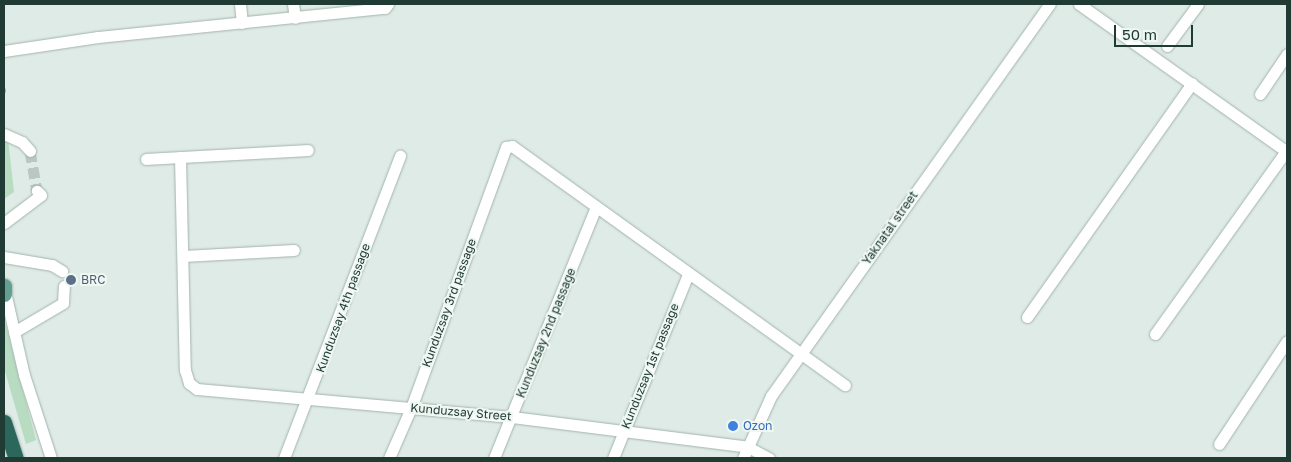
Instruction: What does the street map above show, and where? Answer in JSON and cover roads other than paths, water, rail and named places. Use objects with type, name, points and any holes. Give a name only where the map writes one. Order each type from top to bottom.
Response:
[{"type":"highway","points":[[4,422],[16,458]]},
{"type":"street","points":[[240,4],[242,24]]},
{"type":"street","points":[[293,4],[295,18]]},
{"type":"street","points":[[4,51],[98,37],[242,24],[384,8],[388,4]]},
{"type":"street","name":"Yakлatal street","points":[[743,458],[771,396],[1050,4]]},
{"type":"street","points":[[1079,4],[1286,152],[1155,334]]},
{"type":"street","points":[[1167,46],[1198,4]]},
{"type":"street","points":[[1260,94],[1287,54]]},
{"type":"street","points":[[1027,317],[1192,83]]},
{"type":"street","points":[[4,134],[22,142],[30,151]]},
{"type":"street","name":"Kunduzsay 3rd passage","points":[[389,458],[411,408],[506,147],[512,146],[596,207]]},
{"type":"street","points":[[146,159],[308,150]]},
{"type":"street","name":"Kunduzsay 4th passage","points":[[284,458],[309,401],[400,156]]},
{"type":"street","points":[[180,157],[183,256],[294,250]]},
{"type":"street","points":[[4,222],[41,195],[37,191]]},
{"type":"street","points":[[596,207],[845,385]]},
{"type":"street","name":"Kunduzsay 2nd passage","points":[[494,458],[596,207]]},
{"type":"street","name":"Kunduzsay Street","points":[[183,256],[185,370],[189,383],[196,389],[309,401],[512,417],[748,446]]},
{"type":"street","points":[[4,257],[52,265],[62,271]]},
{"type":"street","name":"Kunduzsay 1st passage","points":[[612,458],[688,274]]},
{"type":"street","points":[[14,332],[63,303],[64,286]]},
{"type":"street","points":[[4,290],[24,375],[51,458]]},
{"type":"street","points":[[1219,444],[1287,341]]},
{"type":"street","points":[[748,446],[769,458]]},
{"type":"tunnel","points":[[30,151],[37,191]]},
{"type":"place","name":"BRC","points":[[71,280]]},
{"type":"place","name":"Ozon","points":[[733,426]]}]
